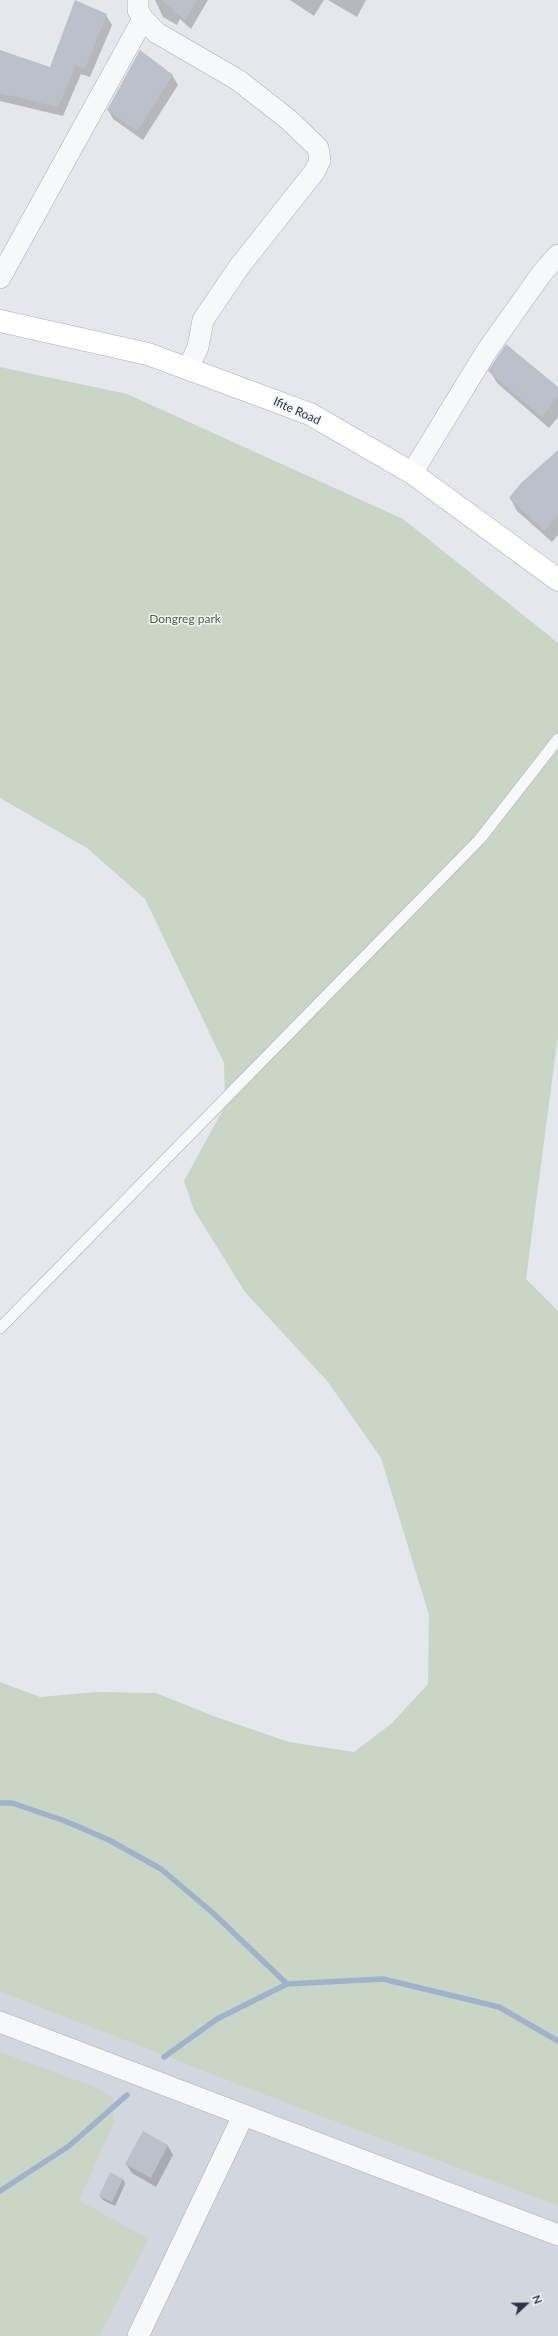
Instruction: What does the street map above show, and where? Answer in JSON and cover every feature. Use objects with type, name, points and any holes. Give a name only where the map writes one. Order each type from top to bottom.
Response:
[{"type":"street","points":[[0,278],[140,10],[157,33],[238,80],[289,120],[318,148],[320,160],[314,171],[239,267],[203,320],[198,347],[188,370]]},
{"type":"street","points":[[412,473],[486,352],[542,273],[558,255]]},
{"type":"street","name":"Ifite Road","points":[[0,321],[148,354],[188,370],[242,387],[310,414],[412,473],[555,573]]},
{"type":"street","points":[[0,2022],[558,2235]]},
{"type":"street","points":[[138,2336],[243,2116]]},
{"type":"lane","points":[[0,1328],[480,839],[558,739]]},
{"type":"shaded area","points":[[0,1992],[293,2106],[558,2206],[558,2336],[0,2336]]},
{"type":"green space","name":"Dongreg park","points":[[0,367],[127,394],[403,519],[558,643],[558,1035],[526,1279],[558,1311],[558,2206],[293,2106],[0,1992],[0,1682],[40,1697],[97,1692],[156,1693],[216,1717],[289,1742],[354,1752],[391,1724],[428,1684],[429,1615],[381,1458],[328,1382],[245,1292],[194,1210],[184,1181],[225,1106],[224,1063],[145,899],[87,848],[0,798]]},
{"type":"green space","points":[[0,2052],[100,2089],[113,2098],[114,2122],[79,2200],[148,2239],[99,2336],[0,2336]]},
{"type":"building","points":[[75,0],[107,14],[85,69],[76,65],[58,107],[0,93],[0,50],[50,67]]},
{"type":"building","points":[[162,0],[197,0],[185,20]]},
{"type":"building","points":[[140,50],[173,75],[137,131],[107,110]]},
{"type":"building","points":[[506,344],[558,387],[558,396],[542,417],[488,371]]},
{"type":"building","points":[[558,450],[558,514],[545,531],[509,498],[521,483]]},
{"type":"building","points":[[143,2131],[168,2145],[151,2178],[125,2164]]},
{"type":"building","points":[[110,2172],[123,2179],[112,2202],[99,2196]]},
{"type":"waterway","points":[[0,1803],[12,1803],[65,1821],[109,1840],[161,1869],[213,1913],[287,1984]]},
{"type":"waterway","points":[[164,2057],[217,2019],[287,1984],[383,1979],[499,2007],[558,2041]]},
{"type":"waterway","points":[[0,2191],[69,2146],[127,2095]]}]
